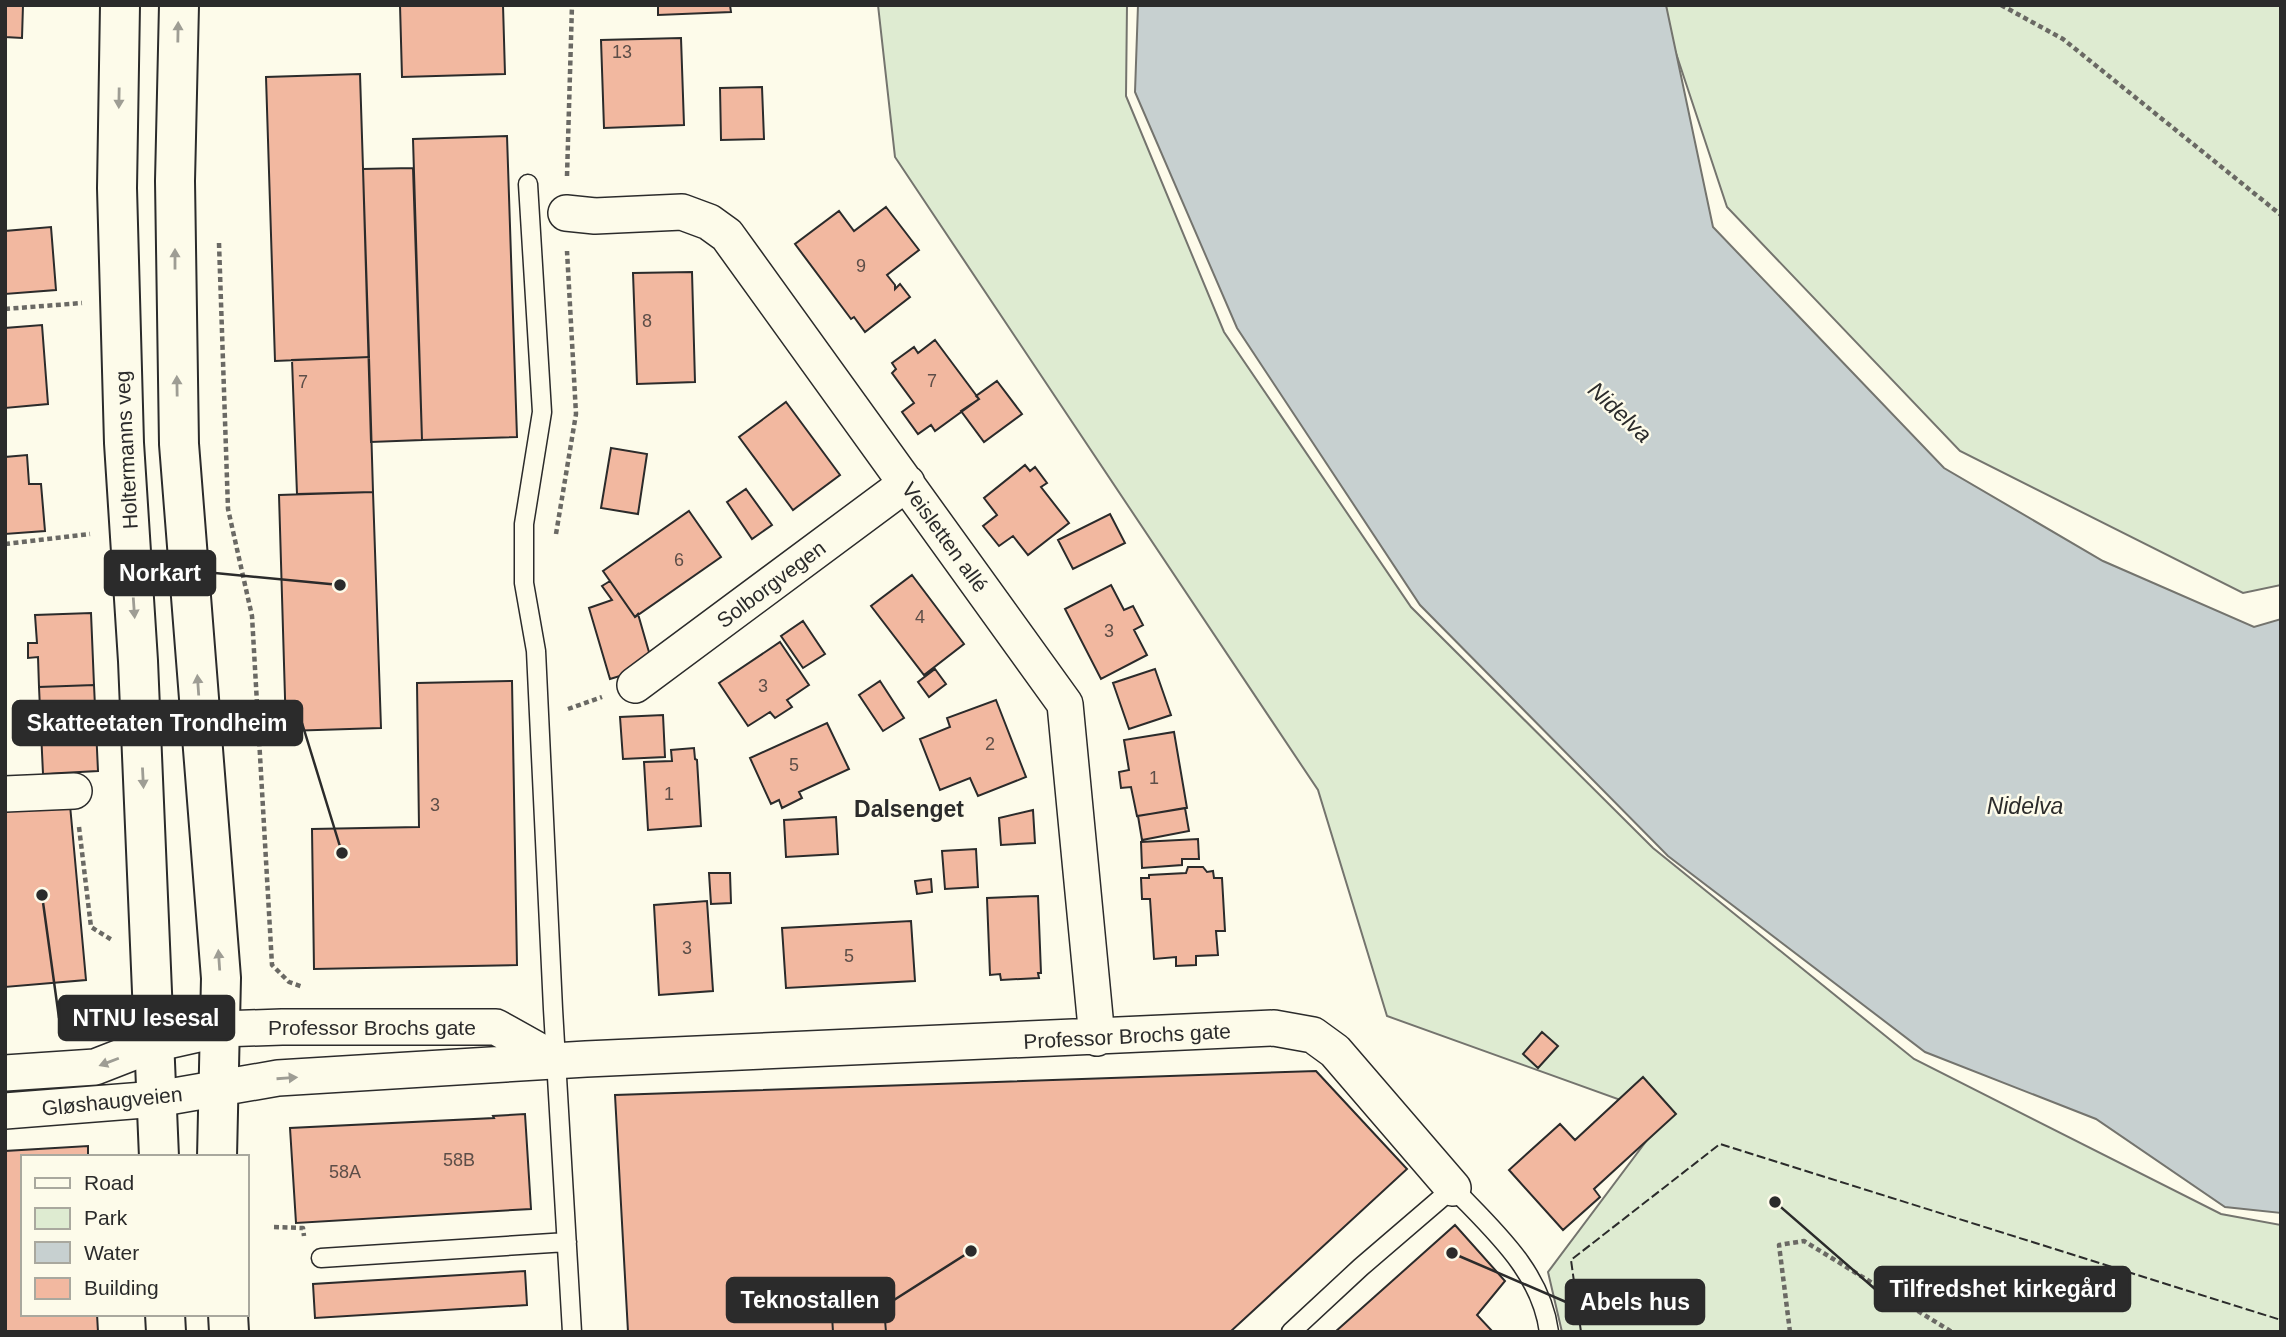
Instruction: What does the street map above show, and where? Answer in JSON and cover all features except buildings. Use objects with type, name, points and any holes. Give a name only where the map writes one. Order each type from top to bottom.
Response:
[{"type":"main road","name":"Holtermanns veg","points":[[120,5],[117,188],[124,443],[139,688],[159,1152]]},
{"type":"main road","points":[[179,5],[175,181],[178,444],[221,978],[218,1155]]},
{"type":"street","name":"Veisletten allé","points":[[566,213],[595,216],[682,212],[709,222],[727,235],[1065,704],[1097,1038]]},
{"type":"street","name":"Solborgvegen","points":[[635,685],[907,483]]},
{"type":"street","points":[[5,794],[74,792]]},
{"type":"street","name":"Professor Brochs gate","points":[[221,1029],[306,1026],[496,1027],[557,1061]]},
{"type":"street","name":"Professor Brochs gate","points":[[219,1089],[278,1078],[557,1061],[1274,1028],[1313,1035],[1335,1051],[1453,1188]]},
{"type":"street","name":"Gløshaugveien","points":[[5,1073],[95,1067],[154,1044],[221,1029]]},
{"type":"street","name":"Gløshaugveien","points":[[5,1111],[157,1099],[219,1089]]},
{"type":"lane","points":[[528,184],[542,412],[524,524],[524,583],[536,652],[572,1332]]},
{"type":"lane","points":[[1292,1332],[1361,1267],[1453,1188]]},
{"type":"lane","name":"Professor Brochs gate","points":[[1453,1188],[1519,1257],[1546,1311],[1549,1332]]},
{"type":"lane","points":[[321,1258],[567,1242]]},
{"type":"path","points":[[554,545],[576,414],[566,213],[572,5]]},
{"type":"path","points":[[2001,5],[2063,39],[2281,215]]},
{"type":"path","points":[[218,230],[228,509],[252,616],[272,965],[289,982],[310,990]]},
{"type":"path","points":[[5,309],[90,302]]},
{"type":"path","points":[[5,544],[98,533]]},
{"type":"path","points":[[567,696],[568,709]]},
{"type":"path","points":[[74,792],[91,927],[121,947]]},
{"type":"path","points":[[1790,1332],[1779,1245],[1804,1241],[1952,1332]]},
{"type":"green space","points":[[878,5],[1127,5],[1126,96],[1224,332],[1411,607],[1653,848],[1914,1059],[2221,1214],[2281,1225],[2281,1332],[1562,1332],[1548,1272],[1665,1116],[1387,1016],[1318,790],[895,157]]},
{"type":"green space","points":[[1660,5],[2281,5],[2281,585],[2243,593],[1960,451],[1727,207]]},
{"type":"water","name":"Nidelva","points":[[1138,5],[1666,5],[1713,227],[1944,468],[2103,561],[2254,627],[2281,619],[2281,1213],[2225,1207],[2096,1119],[1925,1052],[1668,856],[1420,605],[1237,328],[1135,92]]},
{"type":"fence","points":[[1581,1332],[1571,1260],[1720,1144],[2281,1320]]},
{"type":"place","name":"Norkart","points":[[340,585]]},
{"type":"place","name":"Skatteetaten Trondheim","points":[[342,853]]},
{"type":"place","name":"NTNU lesesal","points":[[42,895]]},
{"type":"place","name":"Tilfredshet kirkegård","points":[[1775,1202]]},
{"type":"place","name":"Teknostallen","points":[[971,1251]]},
{"type":"place","name":"Abels hus","points":[[1452,1253]]},
{"type":"district","name":"Dalsenget","points":[[909,809]]}]
